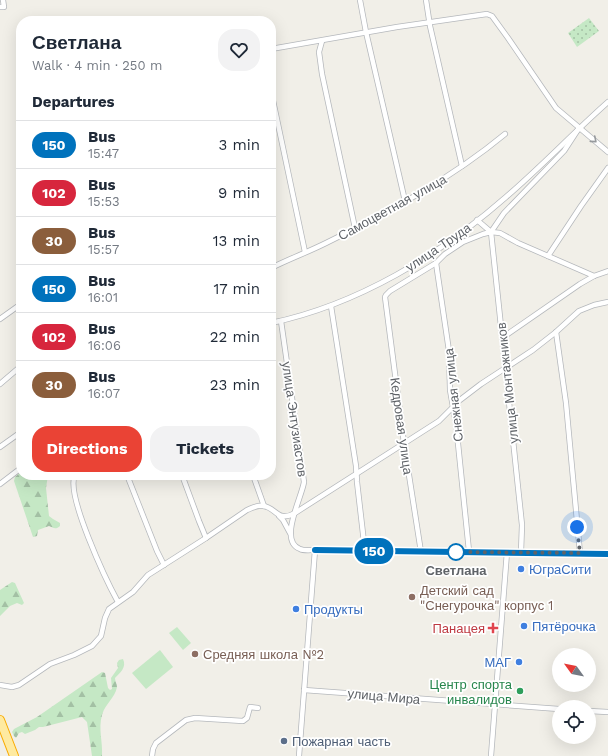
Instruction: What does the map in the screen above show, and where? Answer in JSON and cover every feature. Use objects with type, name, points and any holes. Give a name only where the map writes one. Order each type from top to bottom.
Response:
[{"type":"highway","points":[[0,720],[14,756]]},
{"type":"street","points":[[2,7],[3,0]]},
{"type":"street","points":[[360,0],[405,201]]},
{"type":"street","points":[[426,0],[429,22],[462,166]]},
{"type":"street","points":[[276,48],[366,32],[487,14],[492,16],[556,108],[608,152]]},
{"type":"street","points":[[322,41],[320,52],[322,74],[355,228]]},
{"type":"street","name":"улица Труда","points":[[276,322],[331,306],[382,283],[434,252],[506,198],[608,102]]},
{"type":"street","points":[[276,115],[305,252]]},
{"type":"street","name":"улица Труда","points":[[385,300],[386,295],[436,263],[445,254],[463,242],[491,232],[504,213],[564,151],[579,128]]},
{"type":"street","name":"Самоцветная улица","points":[[276,266],[355,228],[430,187],[462,166],[505,134]]},
{"type":"street","points":[[548,256],[608,168]]},
{"type":"street","points":[[478,220],[491,232],[500,233],[518,243],[594,276]]},
{"type":"street","name":"улица Монтажников","points":[[491,232],[522,525],[521,552]]},
{"type":"street","name":"Снежная улица","points":[[436,263],[450,351],[450,390],[469,552]]},
{"type":"street","points":[[502,338],[572,289],[594,276],[608,271]]},
{"type":"street","name":"Кедровая улица","points":[[385,300],[404,443],[421,552]]},
{"type":"street","points":[[278,515],[284,517],[295,513],[439,421],[453,407],[481,384],[505,369],[556,332],[579,311],[594,305],[608,302]]},
{"type":"street","points":[[331,306],[356,474],[365,551]]},
{"type":"street","points":[[0,319],[16,308]]},
{"type":"street","name":"улица Энтузиастов","points":[[281,321],[304,482],[291,526],[291,537]]},
{"type":"street","points":[[556,332],[566,403],[580,553]]},
{"type":"street","points":[[0,384],[16,370]]},
{"type":"street","points":[[0,447],[16,436]]},
{"type":"street","points":[[0,484],[16,472]]},
{"type":"street","points":[[73,480],[75,500],[99,563],[118,602]]},
{"type":"street","points":[[129,480],[164,565]]},
{"type":"street","points":[[184,480],[206,538]]},
{"type":"street","points":[[255,480],[264,506]]},
{"type":"street","points":[[0,685],[12,687],[19,685],[50,664],[92,646],[101,636],[107,613],[118,602],[133,592],[148,575],[252,507],[264,506],[278,515],[283,520],[294,544],[299,549],[608,554]]},
{"type":"street","points":[[299,756],[315,550]]},
{"type":"street","points":[[491,756],[507,552]]},
{"type":"street","name":"улица Мира","points":[[304,690],[552,709]]},
{"type":"street","points":[[152,756],[156,743],[186,720],[195,718],[243,721],[247,718],[250,708],[258,708]]},
{"type":"street","points":[[596,711],[608,712]]},
{"type":"green space","points":[[589,18],[599,31],[577,47],[568,33]]},
{"type":"green space","points":[[16,476],[16,480],[47,480],[46,488],[49,516],[60,523],[59,527],[54,528],[49,526],[38,530],[37,536],[33,537],[14,481]]},
{"type":"green space","points":[[12,582],[15,583],[24,603],[22,605],[17,603],[10,606],[0,616],[0,590]]},
{"type":"green space","points":[[177,627],[191,643],[183,650],[169,633]]},
{"type":"green space","points":[[160,650],[173,667],[146,689],[132,673]]},
{"type":"green space","points":[[123,659],[124,667],[115,678],[117,687],[116,691],[102,715],[100,725],[102,756],[92,756],[87,722],[82,717],[39,727],[25,734],[22,732],[19,733],[16,738],[14,736],[12,732],[14,729],[37,717],[102,672],[105,673],[108,688],[110,690],[112,689],[111,678],[118,668],[117,663],[119,660]]},
{"type":"bus line","name":"150","points":[[315,550],[608,554]]},
{"type":"place","name":"Светлана","points":[[456,552]]},
{"type":"place","name":"ЮграСити","points":[[521,569]]},
{"type":"place","name":"Детский сад \"Снегурочка\" корпус 1","points":[[412,597]]},
{"type":"place","name":"Продукты","points":[[296,609]]},
{"type":"place","name":"Пятёрочка","points":[[524,626]]},
{"type":"place","name":"Панацея","points":[[493,628]]},
{"type":"place","name":"Средняя школа №2","points":[[195,654]]},
{"type":"place","name":"МАГ","points":[[519,662]]},
{"type":"place","name":"Центр спорта инвалидов","points":[[520,691]]},
{"type":"place","name":"Пожарная часть","points":[[284,741]]},
{"type":"route","points":[[456,552],[580,553],[577,527]]}]
